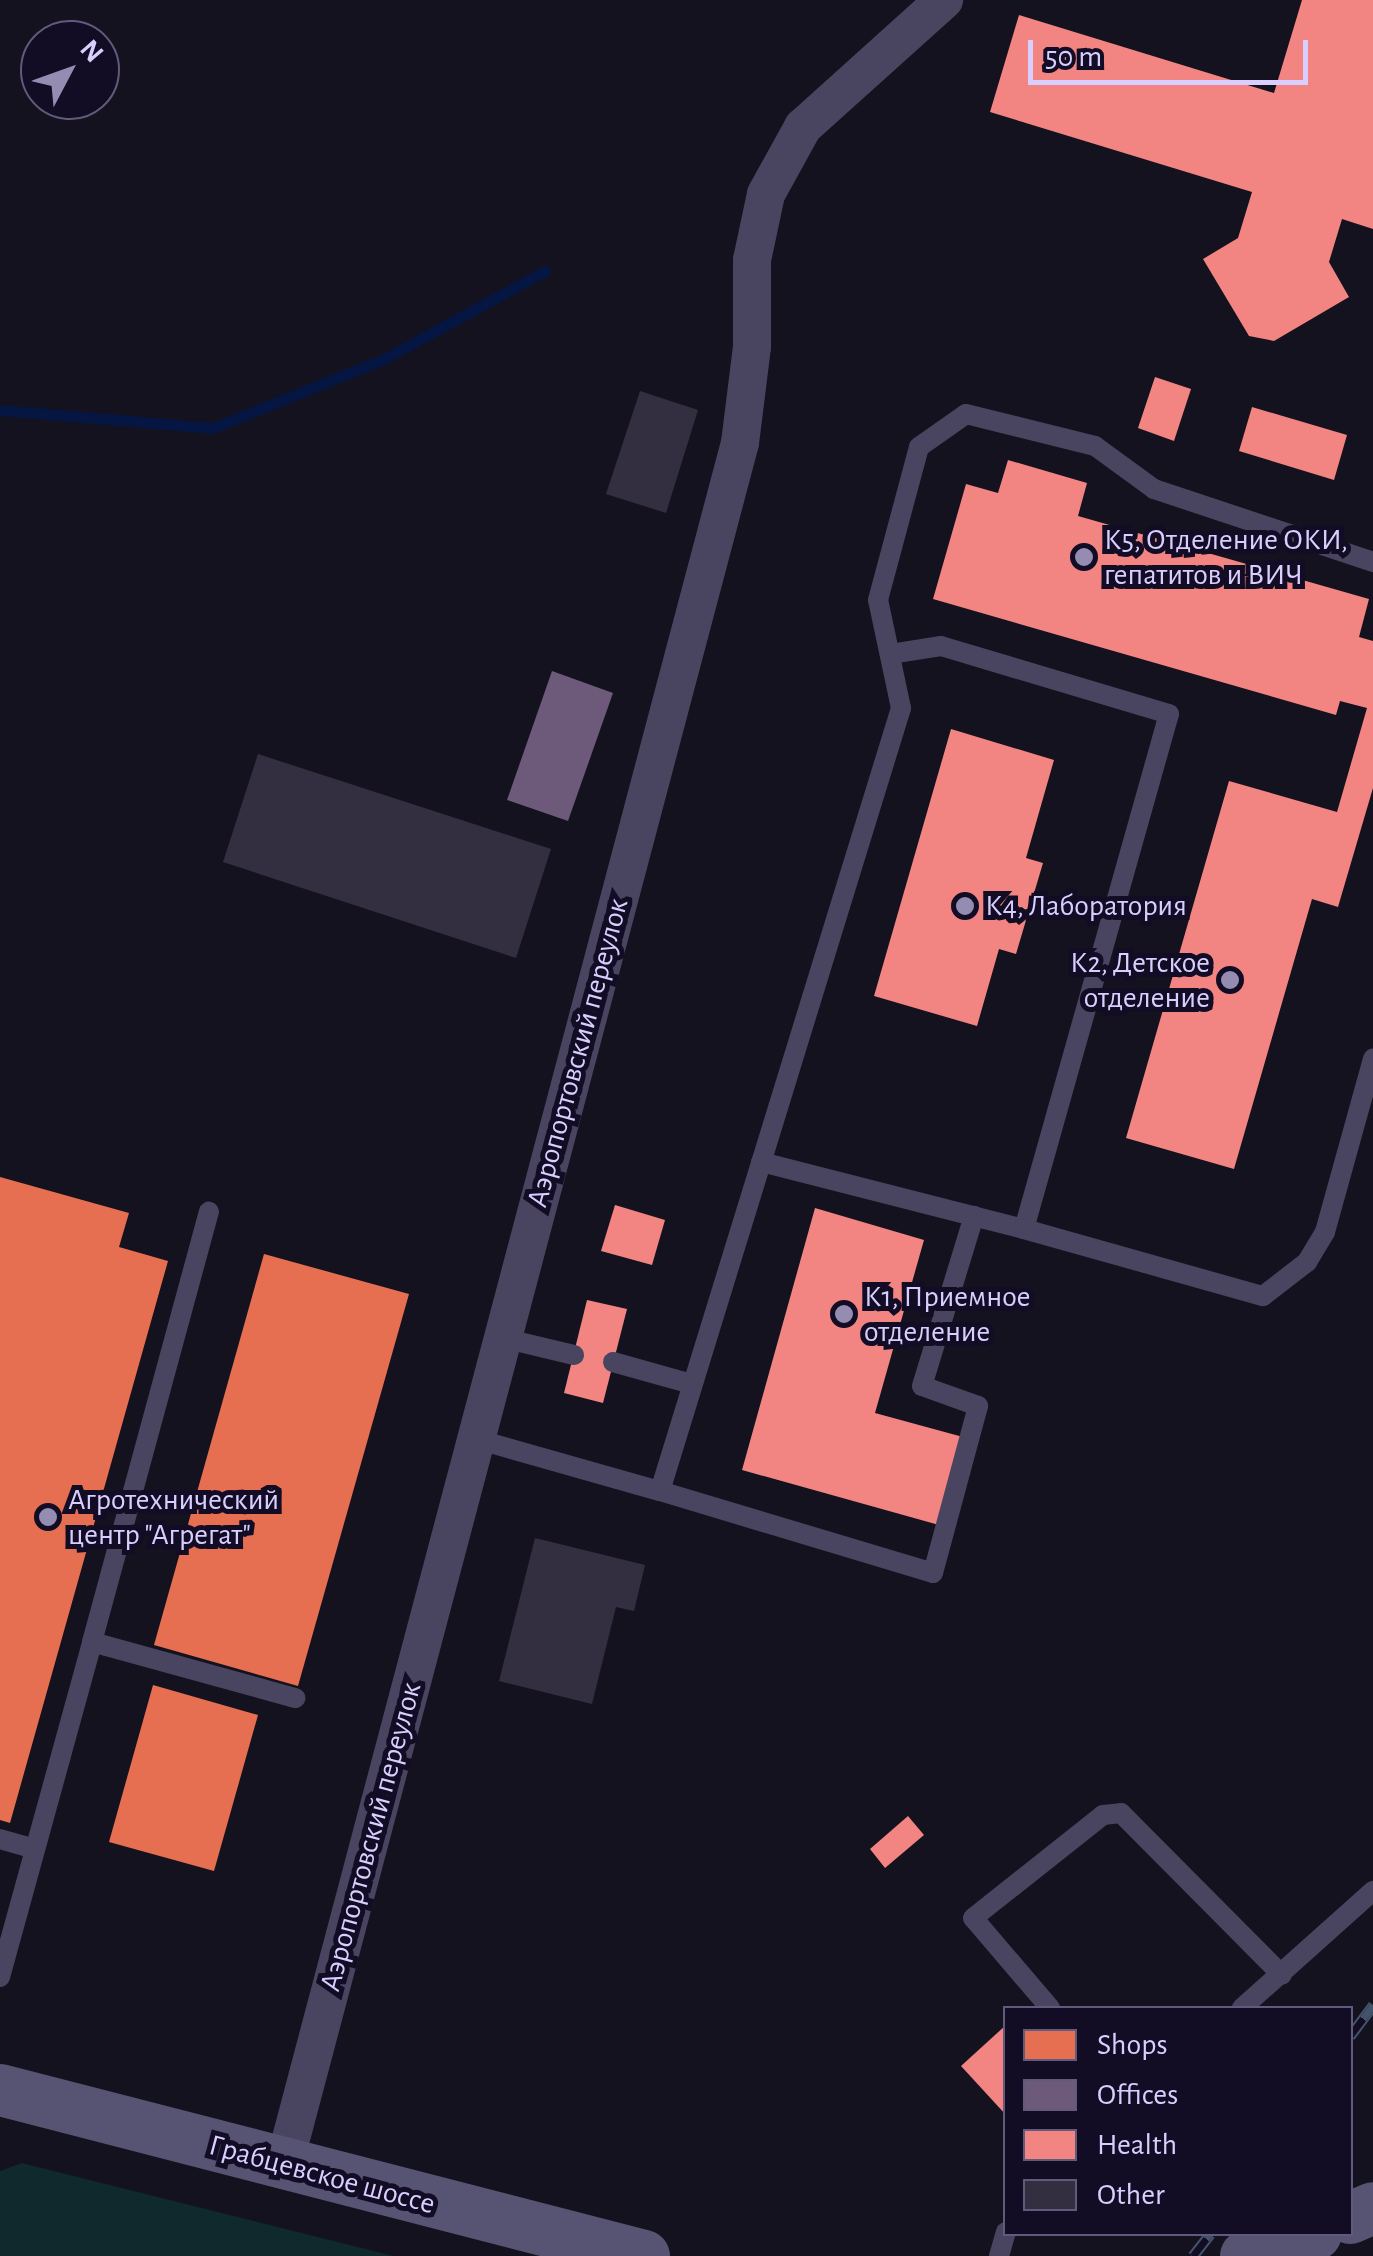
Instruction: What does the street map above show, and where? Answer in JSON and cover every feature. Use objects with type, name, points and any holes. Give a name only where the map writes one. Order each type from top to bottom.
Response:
[{"type":"main road","name":"Грабцевское шоссе","points":[[0,2090],[644,2256]]},
{"type":"street","name":"Аэропортовский переулок","points":[[284,2164],[740,444],[752,347],[752,260],[766,194],[803,126],[944,0]]},
{"type":"lane","points":[[660,1491],[900,708],[878,600],[919,447],[966,414],[1095,446],[1154,489],[1373,562]]},
{"type":"lane","points":[[890,654],[941,646],[1169,714],[1024,1229]]},
{"type":"lane","points":[[761,1162],[1024,1229],[1263,1296],[1307,1262],[1325,1232],[1373,1060]]},
{"type":"lane","points":[[0,1977],[209,1212]]},
{"type":"lane","points":[[476,1439],[933,1574],[978,1406],[922,1386],[974,1216]]},
{"type":"lane","points":[[502,1338],[574,1355]]},
{"type":"lane","points":[[613,1362],[692,1384]]},
{"type":"lane","points":[[92,1642],[294,1698]]},
{"type":"lane","points":[[1048,2006],[973,1918],[1103,1815],[1121,1813],[1282,1974]]},
{"type":"lane","points":[[0,1839],[35,1849]]},
{"type":"lane","points":[[1244,2006],[1373,1892]]},
{"type":"green space","points":[[22,2163],[394,2256],[0,2256],[0,2171]]},
{"type":"building: Shops","name":"Агротехнический центр \"Агрегат\"","points":[[0,1177],[129,1213],[119,1247],[168,1261],[10,1823],[0,1820]]},
{"type":"building: Shops","points":[[264,1254],[409,1294],[298,1686],[154,1645]]},
{"type":"building: Shops","points":[[153,1685],[258,1715],[214,1871],[109,1842]]},
{"type":"building: Offices","points":[[552,671],[613,693],[568,821],[507,800]]},
{"type":"building: Health","points":[[1302,0],[1373,0],[1373,229],[1342,219],[1329,262],[1349,297],[1274,341],[1249,336],[1203,259],[1238,238],[1252,192],[990,112],[1019,15],[1274,93]]},
{"type":"building: Health","points":[[1155,377],[1191,389],[1174,441],[1138,428]]},
{"type":"building: Health","points":[[1252,407],[1347,435],[1334,480],[1239,451]]},
{"type":"building: Health","points":[[1008,460],[1087,483],[1078,516],[1369,599],[1359,637],[1373,641],[1373,788],[1338,907],[1312,899],[1234,1169],[1126,1138],[1229,781],[1337,812],[1367,708],[1340,701],[1336,715],[933,599],[966,484],[998,493]]},
{"type":"building: Health","name":"К4, Лаборатория","points":[[951,729],[1054,760],[1026,858],[1043,863],[1016,954],[999,949],[977,1026],[874,996]]},
{"type":"building: Health","points":[[615,1205],[665,1220],[652,1265],[601,1251]]},
{"type":"building: Health","points":[[815,1208],[924,1240],[875,1413],[963,1437],[939,1525],[742,1470]]},
{"type":"building: Health","points":[[587,1300],[627,1309],[603,1403],[564,1393]]},
{"type":"building: Health","points":[[908,1816],[924,1835],[885,1868],[870,1849]]},
{"type":"building: Health","points":[[1003,2028],[1003,2112],[961,2066]]},
{"type":"building: Other","points":[[640,391],[698,410],[666,513],[606,494]]},
{"type":"building: Other","points":[[258,754],[551,849],[516,958],[223,862]]},
{"type":"building: Other","points":[[535,1538],[645,1565],[634,1611],[616,1607],[592,1704],[499,1681]]},
{"type":"waterway","points":[[0,410],[213,428],[386,358],[545,271]]},
{"type":"railway","points":[[1353,2032],[1373,2005]]},
{"type":"railway","points":[[1193,2256],[1208,2236]]},
{"type":"place","name":"К5, Отделение ОКИ, гепатитов и ВИЧ","points":[[1084,557]]},
{"type":"place","name":"К4, Лаборатория","points":[[965,906]]},
{"type":"place","name":"К2, Детское отделение","points":[[1230,980]]},
{"type":"place","name":"К1, Приемное отделение","points":[[844,1314]]},
{"type":"place","name":"Агротехнический центр \"Агрегат\"","points":[[48,1517]]}]
